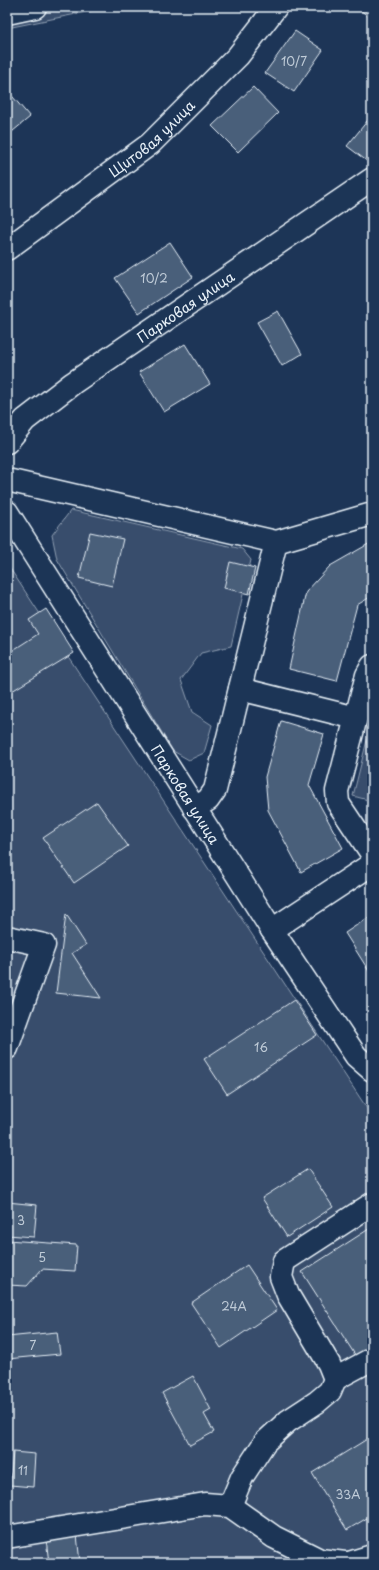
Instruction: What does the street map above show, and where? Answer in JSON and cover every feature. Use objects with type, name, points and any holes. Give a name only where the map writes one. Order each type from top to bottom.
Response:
[{"type":"street","points":[[7,13],[34,7]]},
{"type":"street","name":"Щитовая улица","points":[[7,249],[150,144],[238,56],[276,7]]},
{"type":"street","name":"Парковая улица","points":[[7,442],[26,420],[73,383],[372,179]]},
{"type":"street","points":[[7,480],[276,542],[372,514]]},
{"type":"street","name":"Парковая улица","points":[[7,512],[272,930],[356,1056],[372,1070]]},
{"type":"street","points":[[194,808],[208,800],[215,790],[276,542]]},
{"type":"street","points":[[372,666],[367,675],[337,791],[338,803],[372,854]]},
{"type":"street","points":[[240,689],[356,718]]},
{"type":"street","points":[[272,930],[372,864]]},
{"type":"street","points":[[7,937],[44,945],[7,1048]]},
{"type":"street","points":[[335,1379],[330,1364],[288,1295],[281,1277],[284,1261],[372,1204]]},
{"type":"street","points":[[230,1506],[242,1477],[264,1442],[288,1421],[330,1391],[335,1379],[372,1359]]},
{"type":"street","points":[[7,1537],[205,1504],[230,1506],[274,1537],[320,1561],[345,1563]]},
{"type":"street","points":[[349,1563],[372,1556]]},
{"type":"shaded area","points":[[7,7],[111,7],[7,28]]},
{"type":"shaded area","points":[[71,510],[242,549],[251,560],[231,646],[201,653],[181,680],[192,712],[212,725],[204,753],[189,760],[173,751],[57,559],[52,535]]},
{"type":"shaded area","points":[[7,564],[372,1116],[372,1563],[7,1563]]},
{"type":"shaded area","points":[[370,728],[372,729],[372,801],[353,796]]},
{"type":"building","points":[[356,7],[372,7],[372,19]]},
{"type":"building","points":[[295,31],[323,50],[294,92],[265,73]]},
{"type":"building","points":[[253,87],[278,113],[238,152],[212,126]]},
{"type":"building","points":[[7,90],[30,117],[7,136]]},
{"type":"building","points":[[372,115],[372,165],[347,146]]},
{"type":"building","points":[[170,242],[193,277],[139,313],[115,278]]},
{"type":"building","points":[[278,311],[302,354],[282,366],[257,322]]},
{"type":"building","points":[[185,344],[210,384],[164,412],[139,372]]},
{"type":"building","points":[[90,532],[123,539],[112,586],[79,578]]},
{"type":"building","points":[[372,542],[372,596],[357,605],[337,681],[289,669],[306,592],[330,566]]},
{"type":"building","points":[[230,562],[255,568],[249,594],[224,588]]},
{"type":"building","points":[[46,609],[74,653],[7,694],[7,654],[38,634],[29,620]]},
{"type":"building","points":[[281,721],[324,734],[309,785],[343,848],[301,872],[268,810],[265,777]]},
{"type":"building","points":[[97,802],[128,846],[74,883],[43,838]]},
{"type":"building","points":[[66,914],[86,945],[72,953],[101,998],[56,993]]},
{"type":"building","points":[[372,915],[372,976],[345,933]]},
{"type":"building","points":[[294,1000],[317,1035],[227,1094],[204,1059]]},
{"type":"building","points":[[308,1169],[333,1207],[287,1237],[262,1198]]},
{"type":"building","points":[[7,1202],[37,1205],[34,1237],[7,1235]]},
{"type":"building","points":[[372,1227],[372,1352],[359,1361],[302,1272]]},
{"type":"building","points":[[7,1240],[77,1245],[75,1271],[42,1269],[27,1286],[7,1285]]},
{"type":"building","points":[[247,1265],[277,1310],[221,1348],[191,1303]]},
{"type":"building","points":[[57,1332],[60,1354],[7,1359],[7,1337]]},
{"type":"building","points":[[193,1376],[211,1410],[204,1414],[214,1432],[190,1445],[162,1393]]},
{"type":"building","points":[[372,1436],[372,1515],[347,1530],[312,1473]]},
{"type":"building","points":[[13,1452],[35,1454],[33,1487],[10,1485]]},
{"type":"building","points":[[77,1535],[80,1563],[49,1563],[46,1539]]}]
